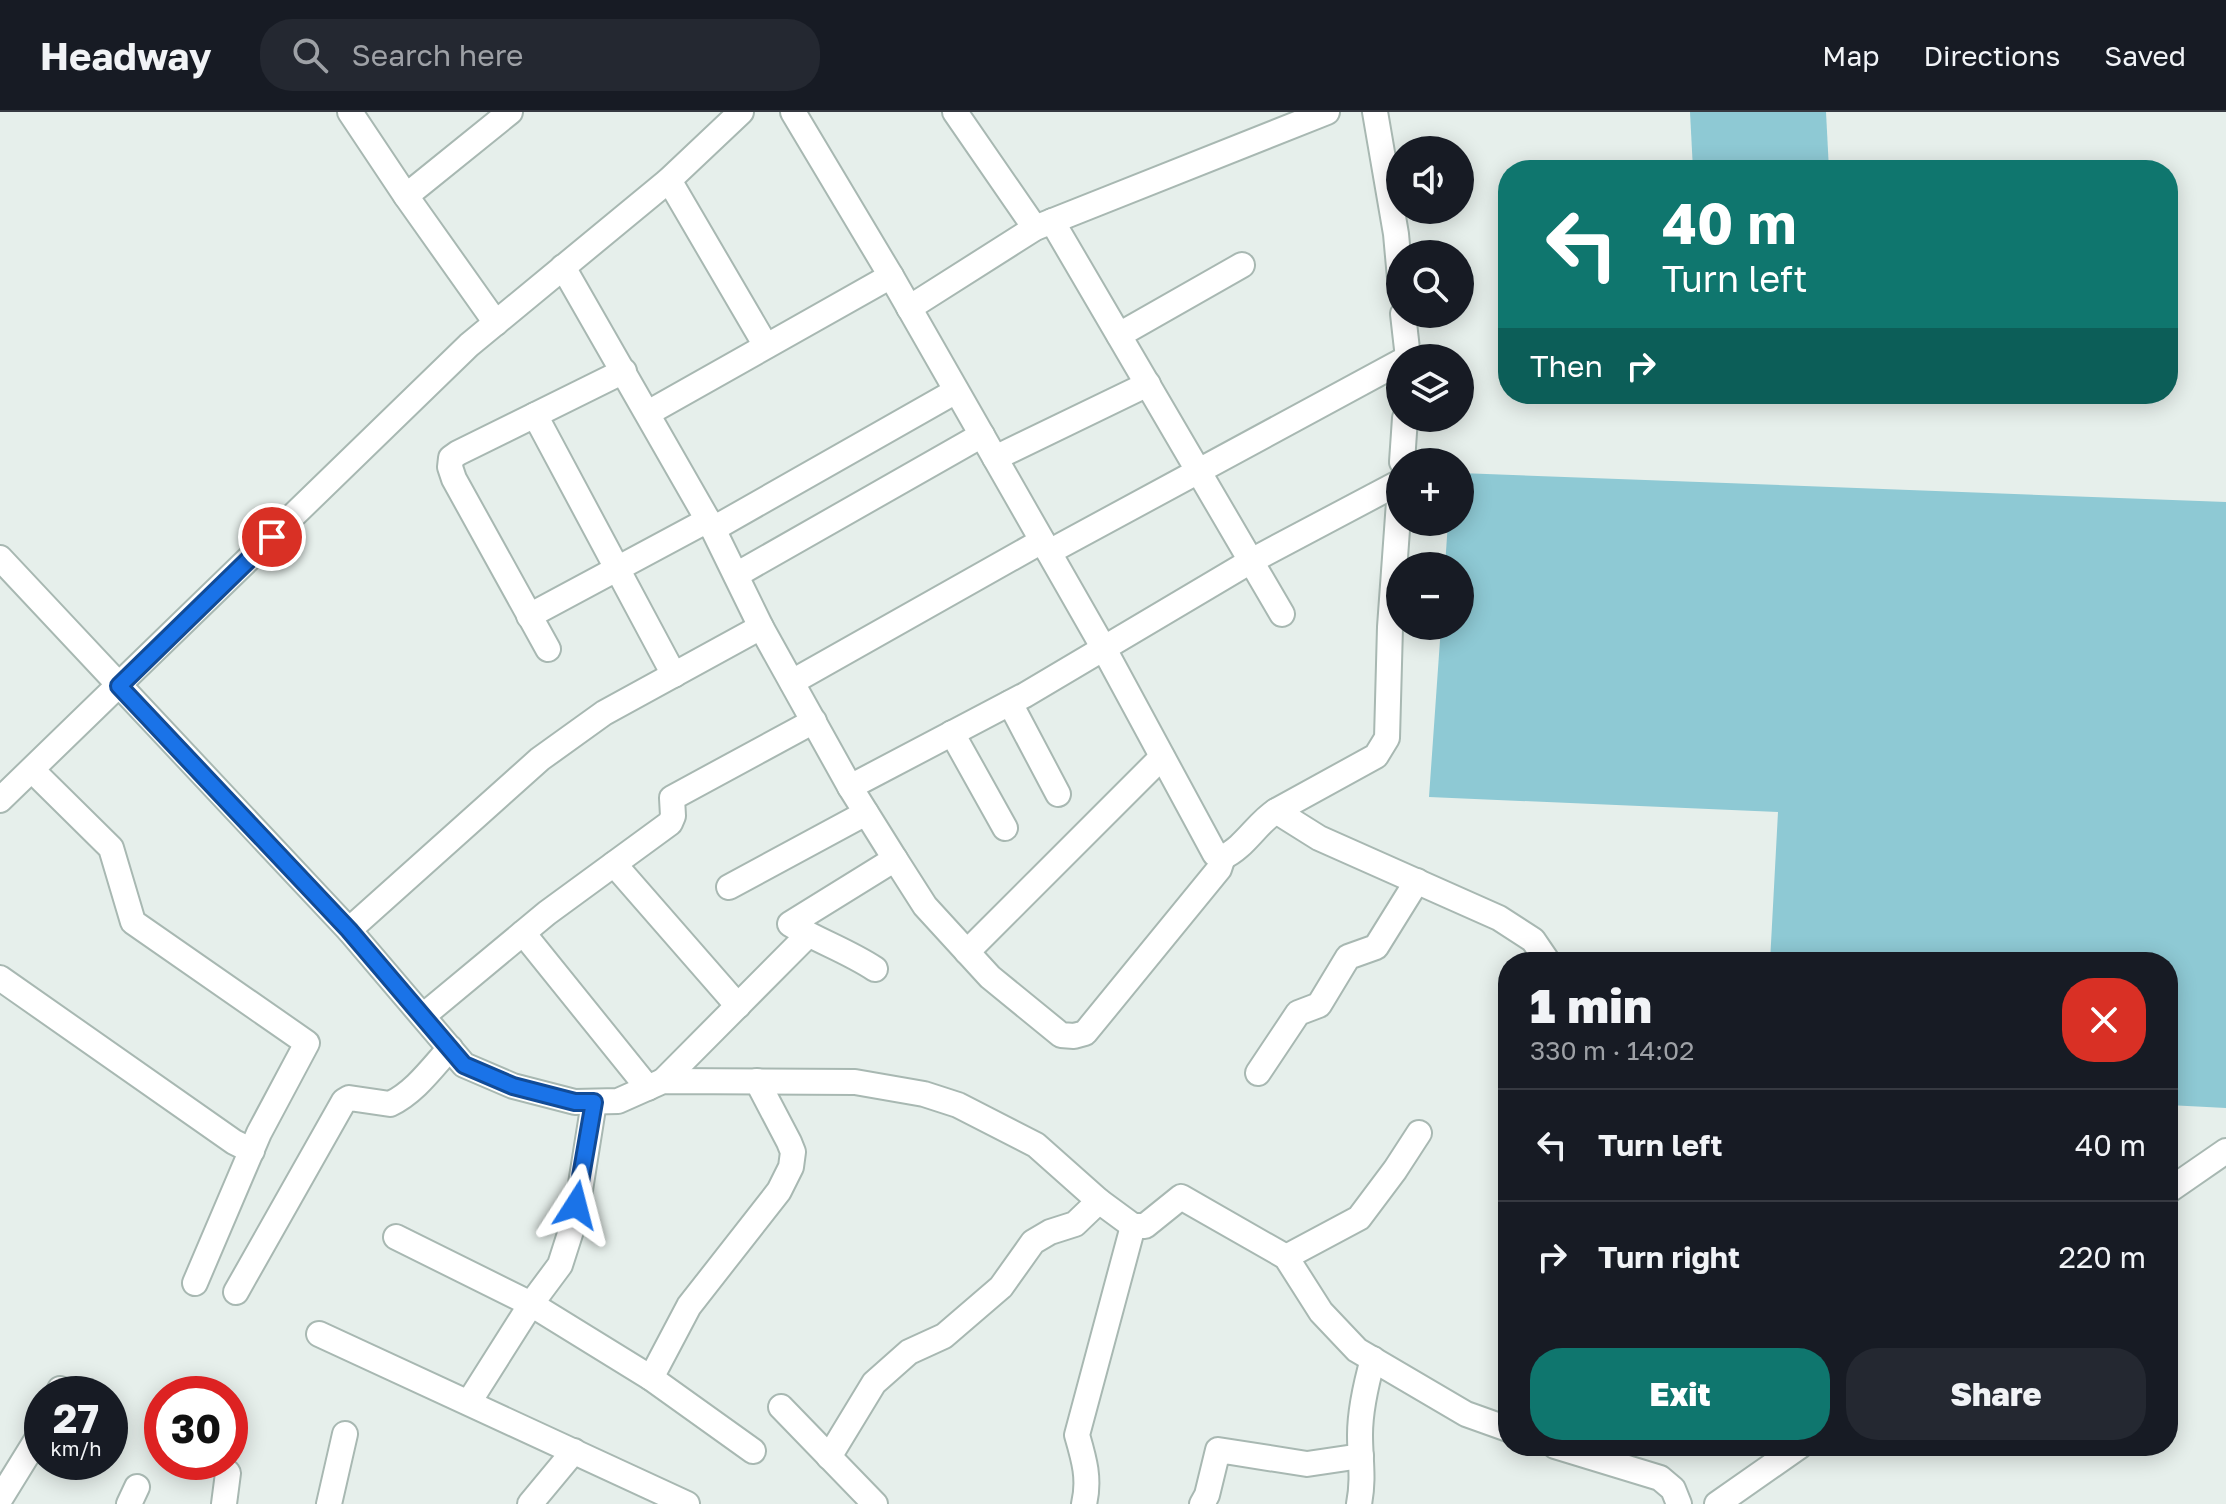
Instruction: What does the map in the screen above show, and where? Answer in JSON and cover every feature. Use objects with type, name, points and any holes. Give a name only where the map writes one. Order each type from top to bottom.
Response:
[{"type":"street","points":[[350,112],[496,323]]},
{"type":"street","points":[[406,196],[510,112]]},
{"type":"street","points":[[0,800],[469,345],[669,180],[741,112]]},
{"type":"street","points":[[793,112],[1046,546],[1215,854],[1223,857],[1232,854],[1266,817],[1376,756],[1387,738],[1396,536]]},
{"type":"street","points":[[955,112],[1044,224],[1119,335],[1282,614]]},
{"type":"street","points":[[909,308],[1044,224],[1327,112]]},
{"type":"street","points":[[1375,112],[1397,240]]},
{"type":"street","points":[[669,180],[766,346]]},
{"type":"street","points":[[1119,335],[1242,265]]},
{"type":"street","points":[[563,267],[711,524],[761,627],[850,787],[925,906],[990,977],[1061,1035],[1085,1033],[1219,869],[1223,857]]},
{"type":"street","points":[[648,413],[891,276]]},
{"type":"street","points":[[792,682],[1386,369]]},
{"type":"street","points":[[548,649],[450,467],[451,458],[624,371]]},
{"type":"street","points":[[995,458],[1148,384]]},
{"type":"street","points":[[529,616],[617,568],[711,524],[956,391]]},
{"type":"street","points":[[535,415],[674,675]]},
{"type":"street","points":[[736,575],[982,435]]},
{"type":"street","points":[[850,787],[1010,703],[1251,561],[1386,492]]},
{"type":"street","points":[[0,558],[349,930],[464,1065],[513,1086],[575,1102],[618,1101],[655,1085],[808,935]]},
{"type":"street","points":[[349,930],[540,759],[604,713],[761,627]]},
{"type":"street","points":[[1010,703],[1058,794]]},
{"type":"street","points":[[423,1016],[523,933],[670,823],[673,816],[672,798],[814,721]]},
{"type":"street","points":[[952,733],[1005,828]]},
{"type":"street","points":[[967,952],[1162,757]]},
{"type":"street","points":[[32,770],[111,848],[133,922],[307,1043],[252,1151],[195,1283]]},
{"type":"street","points":[[1276,811],[1319,838],[1499,918],[1533,940],[1541,952]]},
{"type":"street","points":[[729,887],[866,813]]},
{"type":"street","points":[[875,969],[850,953],[790,924],[895,859]]},
{"type":"street","points":[[614,864],[738,1006]]},
{"type":"street","points":[[1258,1073],[1298,1013],[1319,1005],[1348,957],[1376,947],[1417,881]]},
{"type":"street","points":[[523,933],[655,1085]]},
{"type":"street","points":[[0,978],[234,1142],[252,1151]]},
{"type":"street","points":[[236,1292],[344,1101],[349,1098],[390,1104],[395,1102],[408,1093],[450,1048]]},
{"type":"street","points":[[655,1085],[757,1081],[855,1082],[924,1094],[958,1105],[1036,1145],[1099,1201],[1133,1226],[1145,1226],[1181,1197],[1286,1257],[1321,1312],[1357,1350],[1466,1414],[1498,1425]]},
{"type":"street","points":[[651,1378],[689,1306],[779,1191],[791,1167],[793,1152],[757,1081]]},
{"type":"street","points":[[469,1402],[531,1304],[560,1265],[576,1215],[594,1102]]},
{"type":"street","points":[[1286,1257],[1359,1218],[1419,1133]]},
{"type":"street","points":[[2178,1184],[2226,1151]]},
{"type":"street","points":[[829,1457],[874,1383],[909,1352],[944,1336],[1001,1287],[1033,1242],[1050,1232],[1075,1224],[1099,1201]]},
{"type":"street","points":[[1084,1504],[1088,1487],[1086,1466],[1077,1435],[1133,1226]]},
{"type":"street","points":[[396,1237],[531,1304],[651,1378],[753,1451]]},
{"type":"street","points":[[319,1334],[687,1504]]},
{"type":"street","points":[[1359,1504],[1364,1481],[1361,1456],[1363,1399],[1373,1359]]},
{"type":"street","points":[[781,1407],[875,1504]]},
{"type":"street","points":[[329,1504],[345,1434]]},
{"type":"street","points":[[1202,1504],[1218,1450],[1307,1464],[1361,1456]]},
{"type":"street","points":[[530,1504],[574,1451]]},
{"type":"street","points":[[1609,1456],[1660,1478],[1673,1489],[1679,1504]]},
{"type":"street","points":[[1717,1504],[1786,1456]]},
{"type":"street","points":[[0,1499],[24,1460]]},
{"type":"street","points":[[224,1504],[227,1480]]},
{"type":"water","points":[[1690,112],[1826,112],[1828,160],[1692,160]]},
{"type":"water","points":[[1474,474],[2226,502],[2226,1108],[2178,1106],[2178,952],[1771,952],[1778,812],[1429,797],[1440,640],[1474,640],[1474,552],[1446,552],[1447,536],[1474,536]]},
{"type":"route","points":[[272,537],[119,686],[349,930],[464,1065],[513,1086],[575,1102],[594,1102],[576,1205]]}]
